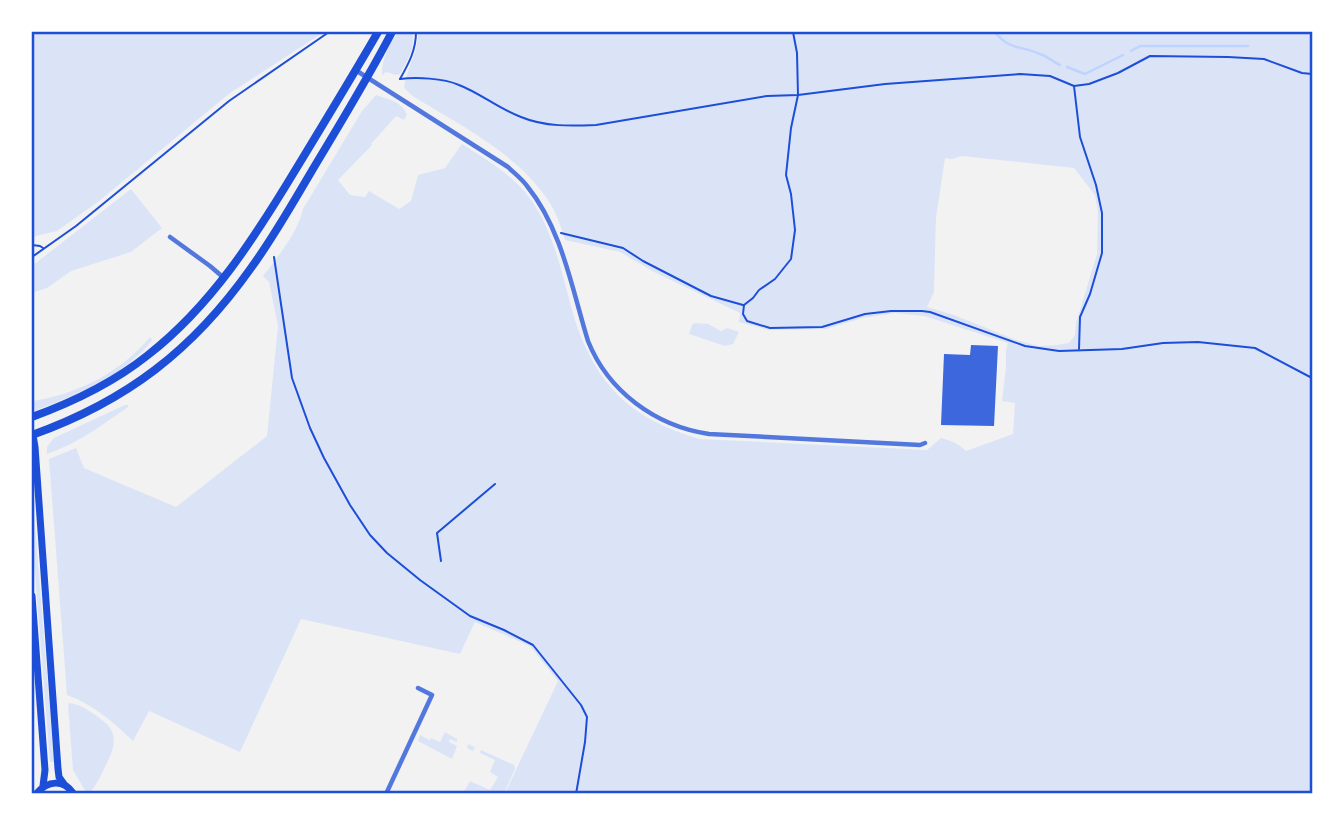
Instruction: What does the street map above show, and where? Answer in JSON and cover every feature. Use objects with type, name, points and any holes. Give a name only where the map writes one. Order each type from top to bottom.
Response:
[{"type":"main road","points":[[32,417],[100,387],[148,356],[193,314],[224,278],[261,227],[379,32]]},
{"type":"main road","points":[[74,793],[59,777],[58,769],[32,434],[72,419],[125,392],[166,362],[208,323],[272,236],[368,78],[392,32]]},
{"type":"main road","points":[[32,596],[46,770],[43,786]]},
{"type":"main road","points":[[36,793],[43,786],[56,782],[64,784]]},
{"type":"street","points":[[356,71],[508,167],[526,184],[555,234],[594,357],[618,388],[637,405],[687,430],[709,434],[920,445],[925,443]]},
{"type":"street","points":[[170,237],[224,278]]},
{"type":"street","points":[[386,793],[432,695],[418,688]]},
{"type":"path","points":[[32,257],[76,226],[229,101],[329,32]]},
{"type":"path","points":[[416,32],[411,58],[400,79],[420,78],[457,84],[522,118],[568,126],[606,123],[767,96],[798,95],[885,84],[1020,74],[1050,76],[1074,86],[1089,84],[1118,73],[1150,56],[1264,59],[1312,74]]},
{"type":"path","points":[[793,32],[797,53],[798,95],[786,175],[795,230],[791,259],[775,279],[744,305],[743,314],[747,321],[770,328],[822,327],[865,314],[910,310],[930,312],[1025,346],[1059,351],[1198,342],[1255,348],[1312,379]]},
{"type":"path","points":[[1074,86],[1080,137],[1102,213],[1102,253],[1080,317],[1079,350]]},
{"type":"path","points":[[561,233],[623,248],[711,296],[744,305]]},
{"type":"path","points":[[32,245],[43,248]]},
{"type":"path","points":[[274,257],[292,378],[310,428],[350,505],[370,535],[420,580],[470,616],[533,645],[587,717],[576,793]]},
{"type":"path","points":[[441,561],[437,533],[495,484]]},
{"type":"shaded area","points":[[32,32],[324,32],[230,93],[99,201],[57,231],[32,237]]},
{"type":"shaded area","points":[[398,32],[413,32],[410,54],[400,74],[386,72],[382,75],[387,52]]},
{"type":"shaded area","points":[[418,32],[1312,32],[1312,793],[505,793],[558,681],[530,646],[475,622],[460,654],[301,619],[240,752],[149,711],[133,741],[94,709],[67,695],[49,459],[76,448],[84,468],[176,507],[267,436],[278,326],[269,282],[263,276],[292,236],[303,209],[362,111],[376,95],[399,104],[407,115],[404,120],[396,116],[338,180],[350,195],[365,197],[369,191],[399,209],[411,201],[418,175],[445,168],[462,144],[503,172],[525,192],[543,219],[578,328],[595,365],[617,394],[646,417],[700,439],[927,450],[941,438],[966,451],[1013,434],[1015,403],[1002,401],[1008,343],[924,316],[895,313],[862,318],[826,329],[769,330],[739,322],[740,313],[654,272],[620,252],[565,240],[551,205],[520,168],[487,142],[404,88]],"holes":[[[962,156],[1074,168],[1095,195],[1098,211],[1097,254],[1076,323],[1075,335],[1069,343],[1039,346],[927,307],[934,292],[936,218],[945,158]]]},
{"type":"shaded area","points":[[131,189],[162,228],[131,252],[71,271],[47,288],[32,293],[32,266]]},
{"type":"shaded area","points":[[695,323],[708,324],[721,331],[727,328],[739,332],[733,344],[725,346],[689,334]]},
{"type":"shaded area","points":[[150,337],[152,340],[141,353],[113,374],[81,392],[32,412],[32,401],[65,393],[97,380],[126,361]]},
{"type":"shaded area","points":[[125,405],[128,407],[89,434],[47,454],[47,447],[54,438]]},
{"type":"shaded area","points":[[32,486],[54,762],[50,762],[32,536]]},
{"type":"shaded area","points":[[69,703],[94,714],[108,725],[114,736],[110,756],[99,780],[89,793],[73,770]]},
{"type":"shaded area","points":[[445,732],[457,739],[457,742],[450,739],[449,742],[457,746],[452,759],[418,741],[420,735],[440,742]]},
{"type":"shaded area","points":[[480,749],[514,765],[515,769],[504,793],[463,793],[470,781],[490,790],[498,777],[490,772],[495,760],[480,753]]},
{"type":"building","points":[[971,345],[998,346],[994,426],[941,425],[944,354],[970,355]]},
{"type":"waterway","points":[[995,32],[1011,45],[1043,55],[1060,65]]},
{"type":"waterway","points":[[1131,51],[1140,46],[1248,46]]},
{"type":"waterway","points":[[1067,67],[1085,74],[1123,55]]}]
